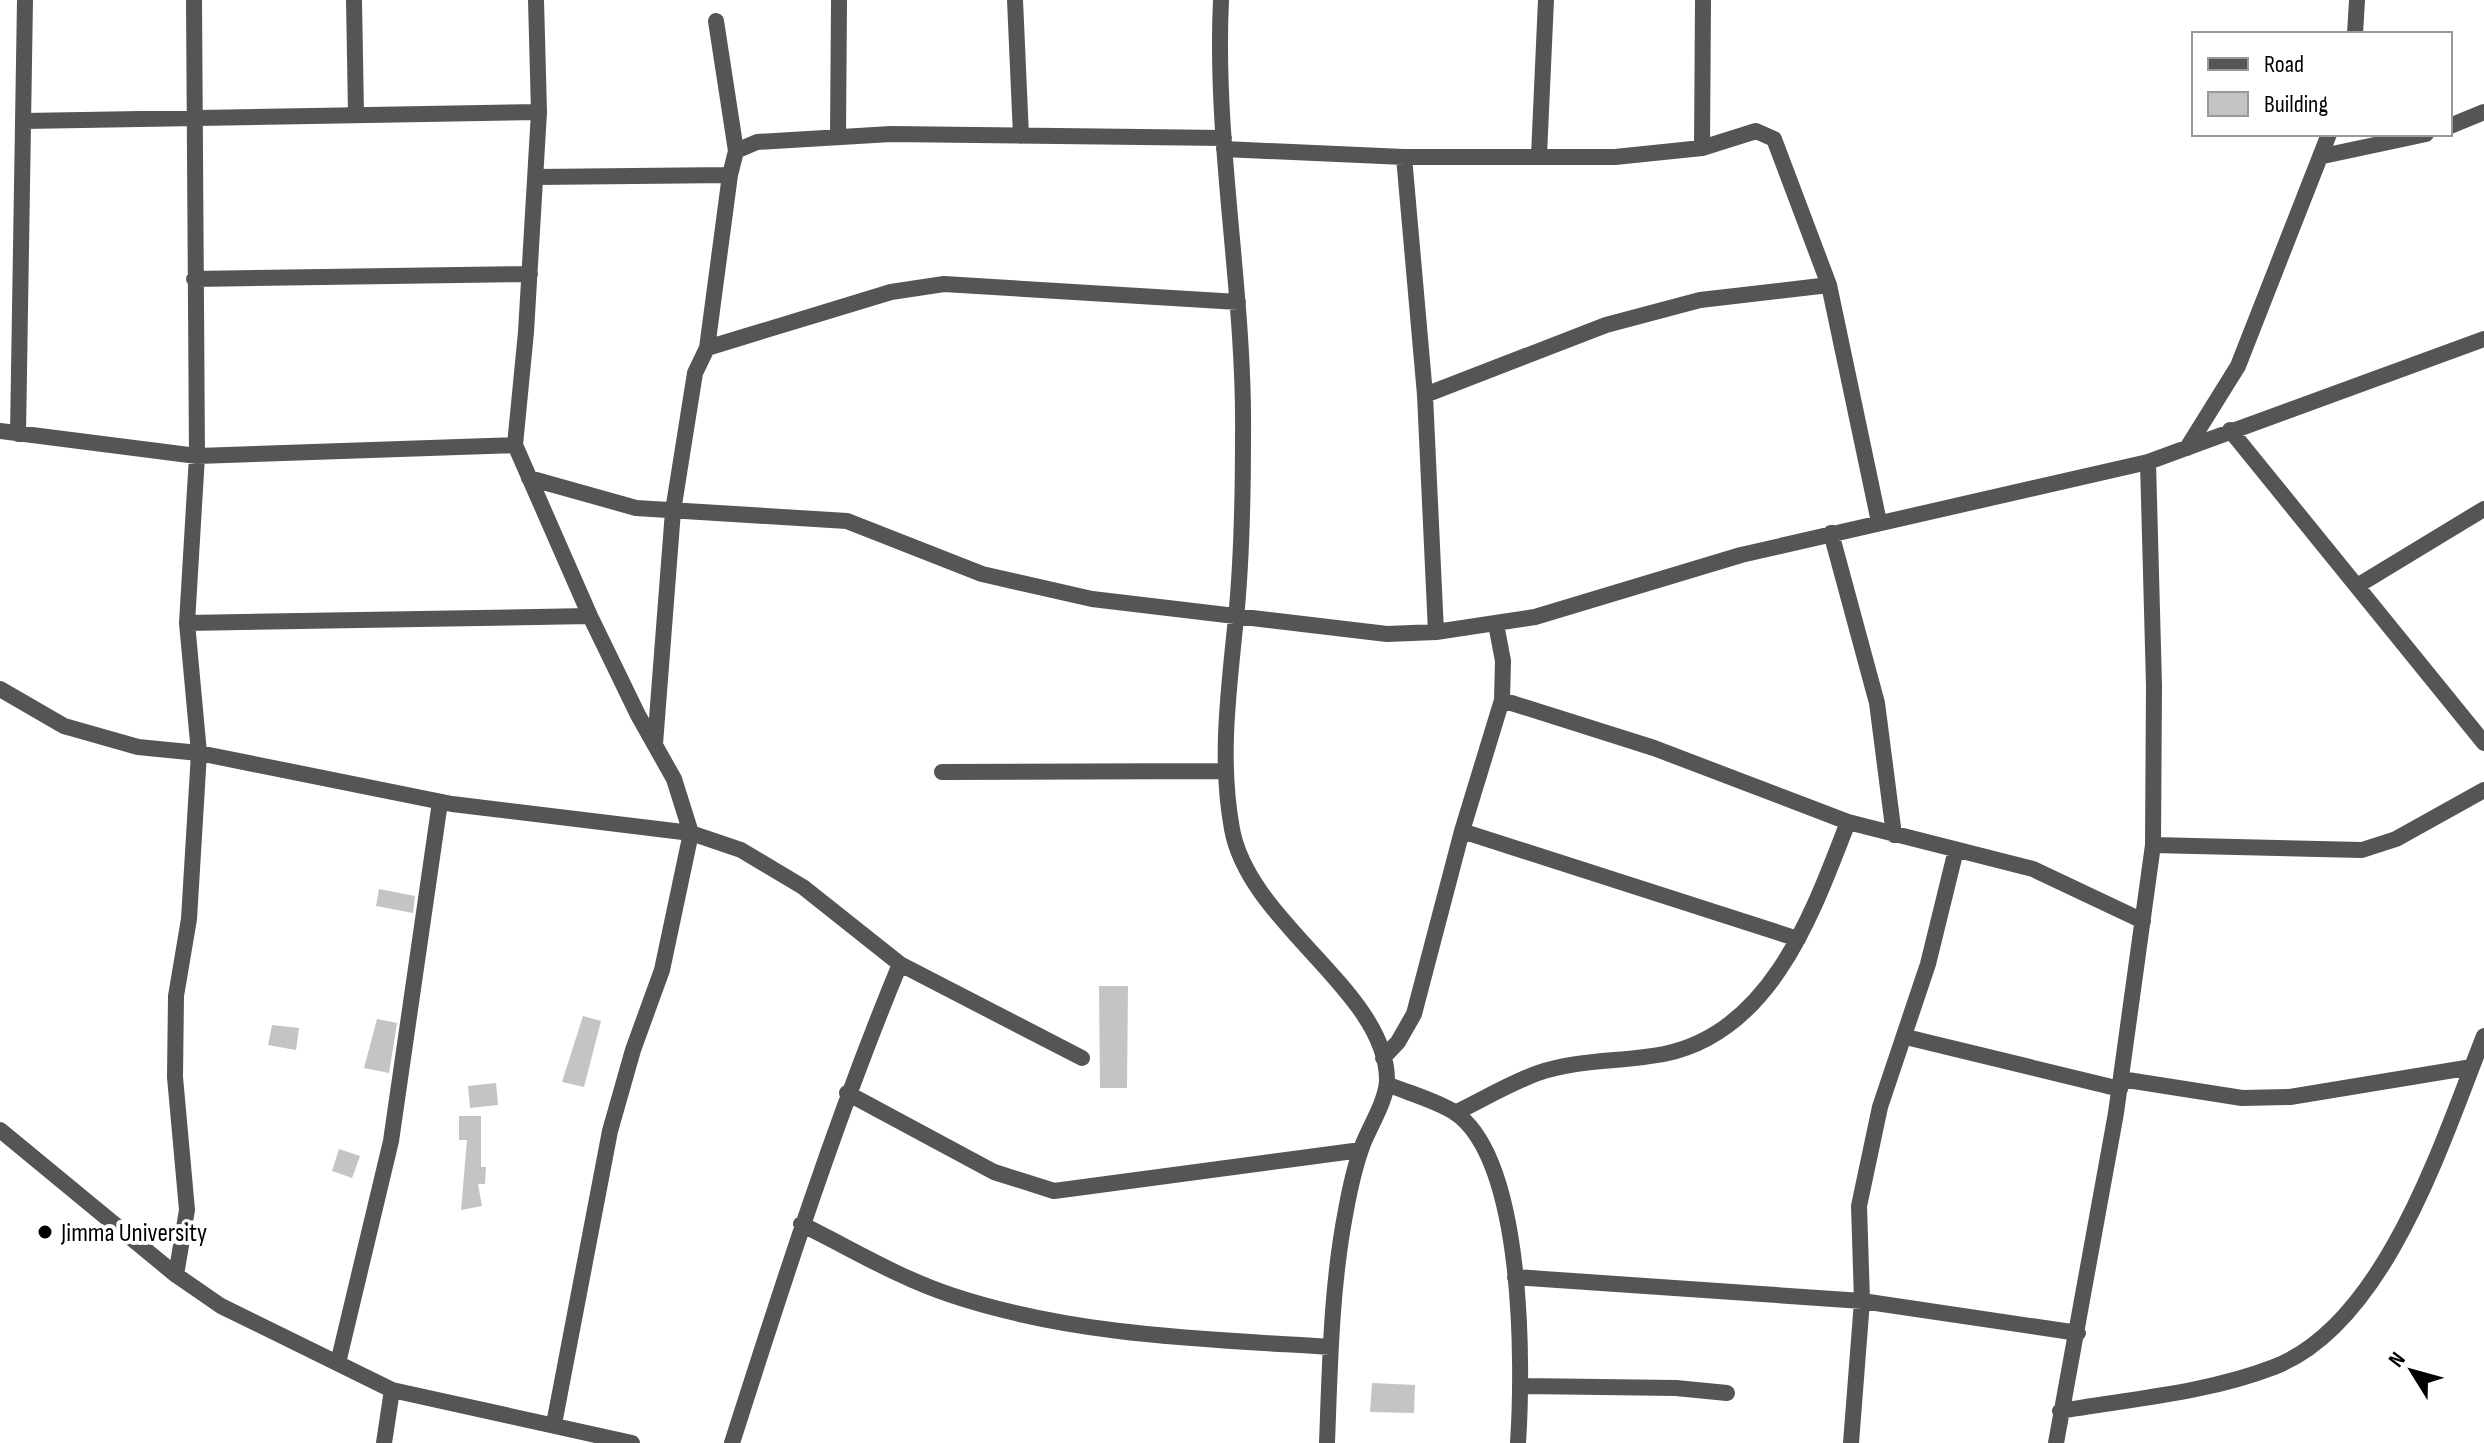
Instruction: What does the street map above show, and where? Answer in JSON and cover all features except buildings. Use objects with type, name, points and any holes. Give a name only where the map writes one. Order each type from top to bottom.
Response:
[{"type":"street","points":[[18,434],[25,0]]},
{"type":"street","points":[[176,1275],[187,1210],[175,1077],[176,996],[189,919],[199,753],[187,623],[197,456],[194,0]]},
{"type":"street","points":[[354,0],[356,114]]},
{"type":"street","points":[[536,0],[539,112],[536,177],[515,445],[590,616],[674,779],[691,833],[662,970],[633,1050],[610,1131],[554,1424]]},
{"type":"street","points":[[838,137],[839,0]]},
{"type":"street","points":[[1015,0],[1021,136]]},
{"type":"street","points":[[1221,0],[1224,144],[1238,302],[1243,439],[1236,614],[1225,771],[1232,830],[1243,866],[1266,900],[1360,1008],[1383,1058],[1387,1084],[1361,1150],[1346,1210],[1333,1300],[1327,1443]]},
{"type":"street","points":[[1539,155],[1546,0]]},
{"type":"street","points":[[1702,148],[1703,0]]},
{"type":"street","points":[[2355,32],[2357,0]]},
{"type":"street","points":[[655,746],[673,511],[695,373],[707,348],[730,175],[736,151],[716,21]]},
{"type":"street","points":[[24,121],[539,112]]},
{"type":"street","points":[[2452,125],[2484,112]]},
{"type":"street","points":[[736,151],[757,142],[891,134],[1224,144],[1404,157],[1615,157],[1702,148],[1756,131],[1774,139],[1829,285],[1879,522]]},
{"type":"street","points":[[2187,449],[2238,366],[2328,136]]},
{"type":"street","points":[[2323,156],[2417,136]]},
{"type":"street","points":[[1404,157],[1425,395],[1436,632]]},
{"type":"street","points":[[536,177],[730,175]]},
{"type":"street","points":[[194,279],[530,274]]},
{"type":"street","points":[[707,348],[891,292],[944,284],[1238,302]]},
{"type":"street","points":[[1425,395],[1619,321],[1700,300],[1829,285]]},
{"type":"street","points":[[529,478],[636,508],[847,521],[982,574],[1092,599],[1387,634],[1436,632],[1535,617],[1741,555],[2148,462],[2484,339]]},
{"type":"street","points":[[2230,430],[2484,743]]},
{"type":"street","points":[[0,431],[197,456],[515,445]]},
{"type":"street","points":[[2056,1443],[2120,1084],[2153,845],[2154,685],[2148,462]]},
{"type":"street","points":[[2357,586],[2484,509]]},
{"type":"street","points":[[1831,533],[1877,703],[1894,835]]},
{"type":"street","points":[[187,623],[590,616]]},
{"type":"street","points":[[1383,1058],[1414,1014],[1462,831],[1502,700],[1503,661],[1496,624]]},
{"type":"street","points":[[0,689],[64,726],[138,747],[199,753],[440,802],[691,833],[741,850],[803,887],[900,964],[1082,1058]]},
{"type":"street","points":[[1502,700],[1654,748],[1848,822],[2033,869],[2143,921]]},
{"type":"street","points":[[942,772],[1225,771]]},
{"type":"street","points":[[2153,845],[2362,850],[2396,839],[2484,790]]},
{"type":"street","points":[[338,1363],[391,1141],[440,802]]},
{"type":"street","points":[[1455,1113],[1538,1073],[1602,1059],[1664,1054],[1703,1040],[1744,1014],[1792,953],[1848,822]]},
{"type":"street","points":[[1462,831],[1798,939]]},
{"type":"street","points":[[1851,1443],[1862,1301],[1859,1206],[1880,1107],[1906,1037],[1956,850]]},
{"type":"street","points":[[732,1443],[801,1224],[847,1093],[900,964]]},
{"type":"street","points":[[2060,1411],[2209,1385],[2276,1367],[2331,1331],[2363,1293],[2403,1231],[2484,1036]]},
{"type":"street","points":[[1906,1037],[2120,1084],[2242,1098],[2290,1097],[2472,1067]]},
{"type":"street","points":[[1387,1084],[1455,1113],[1478,1137],[1505,1199],[1515,1277],[1522,1386],[1518,1443]]},
{"type":"street","points":[[847,1093],[994,1172],[1054,1191],[1361,1150]]},
{"type":"street","points":[[0,1130],[176,1275],[221,1306],[392,1390],[632,1443]]},
{"type":"street","points":[[801,1224],[947,1294],[1012,1313],[1143,1336],[1331,1347]]},
{"type":"street","points":[[1515,1277],[1862,1301],[2078,1333]]},
{"type":"street","points":[[1522,1386],[1676,1388],[1727,1393]]},
{"type":"street","points":[[384,1443],[392,1390]]},
{"type":"place","name":"Jimma University","points":[[45,1232]]}]
